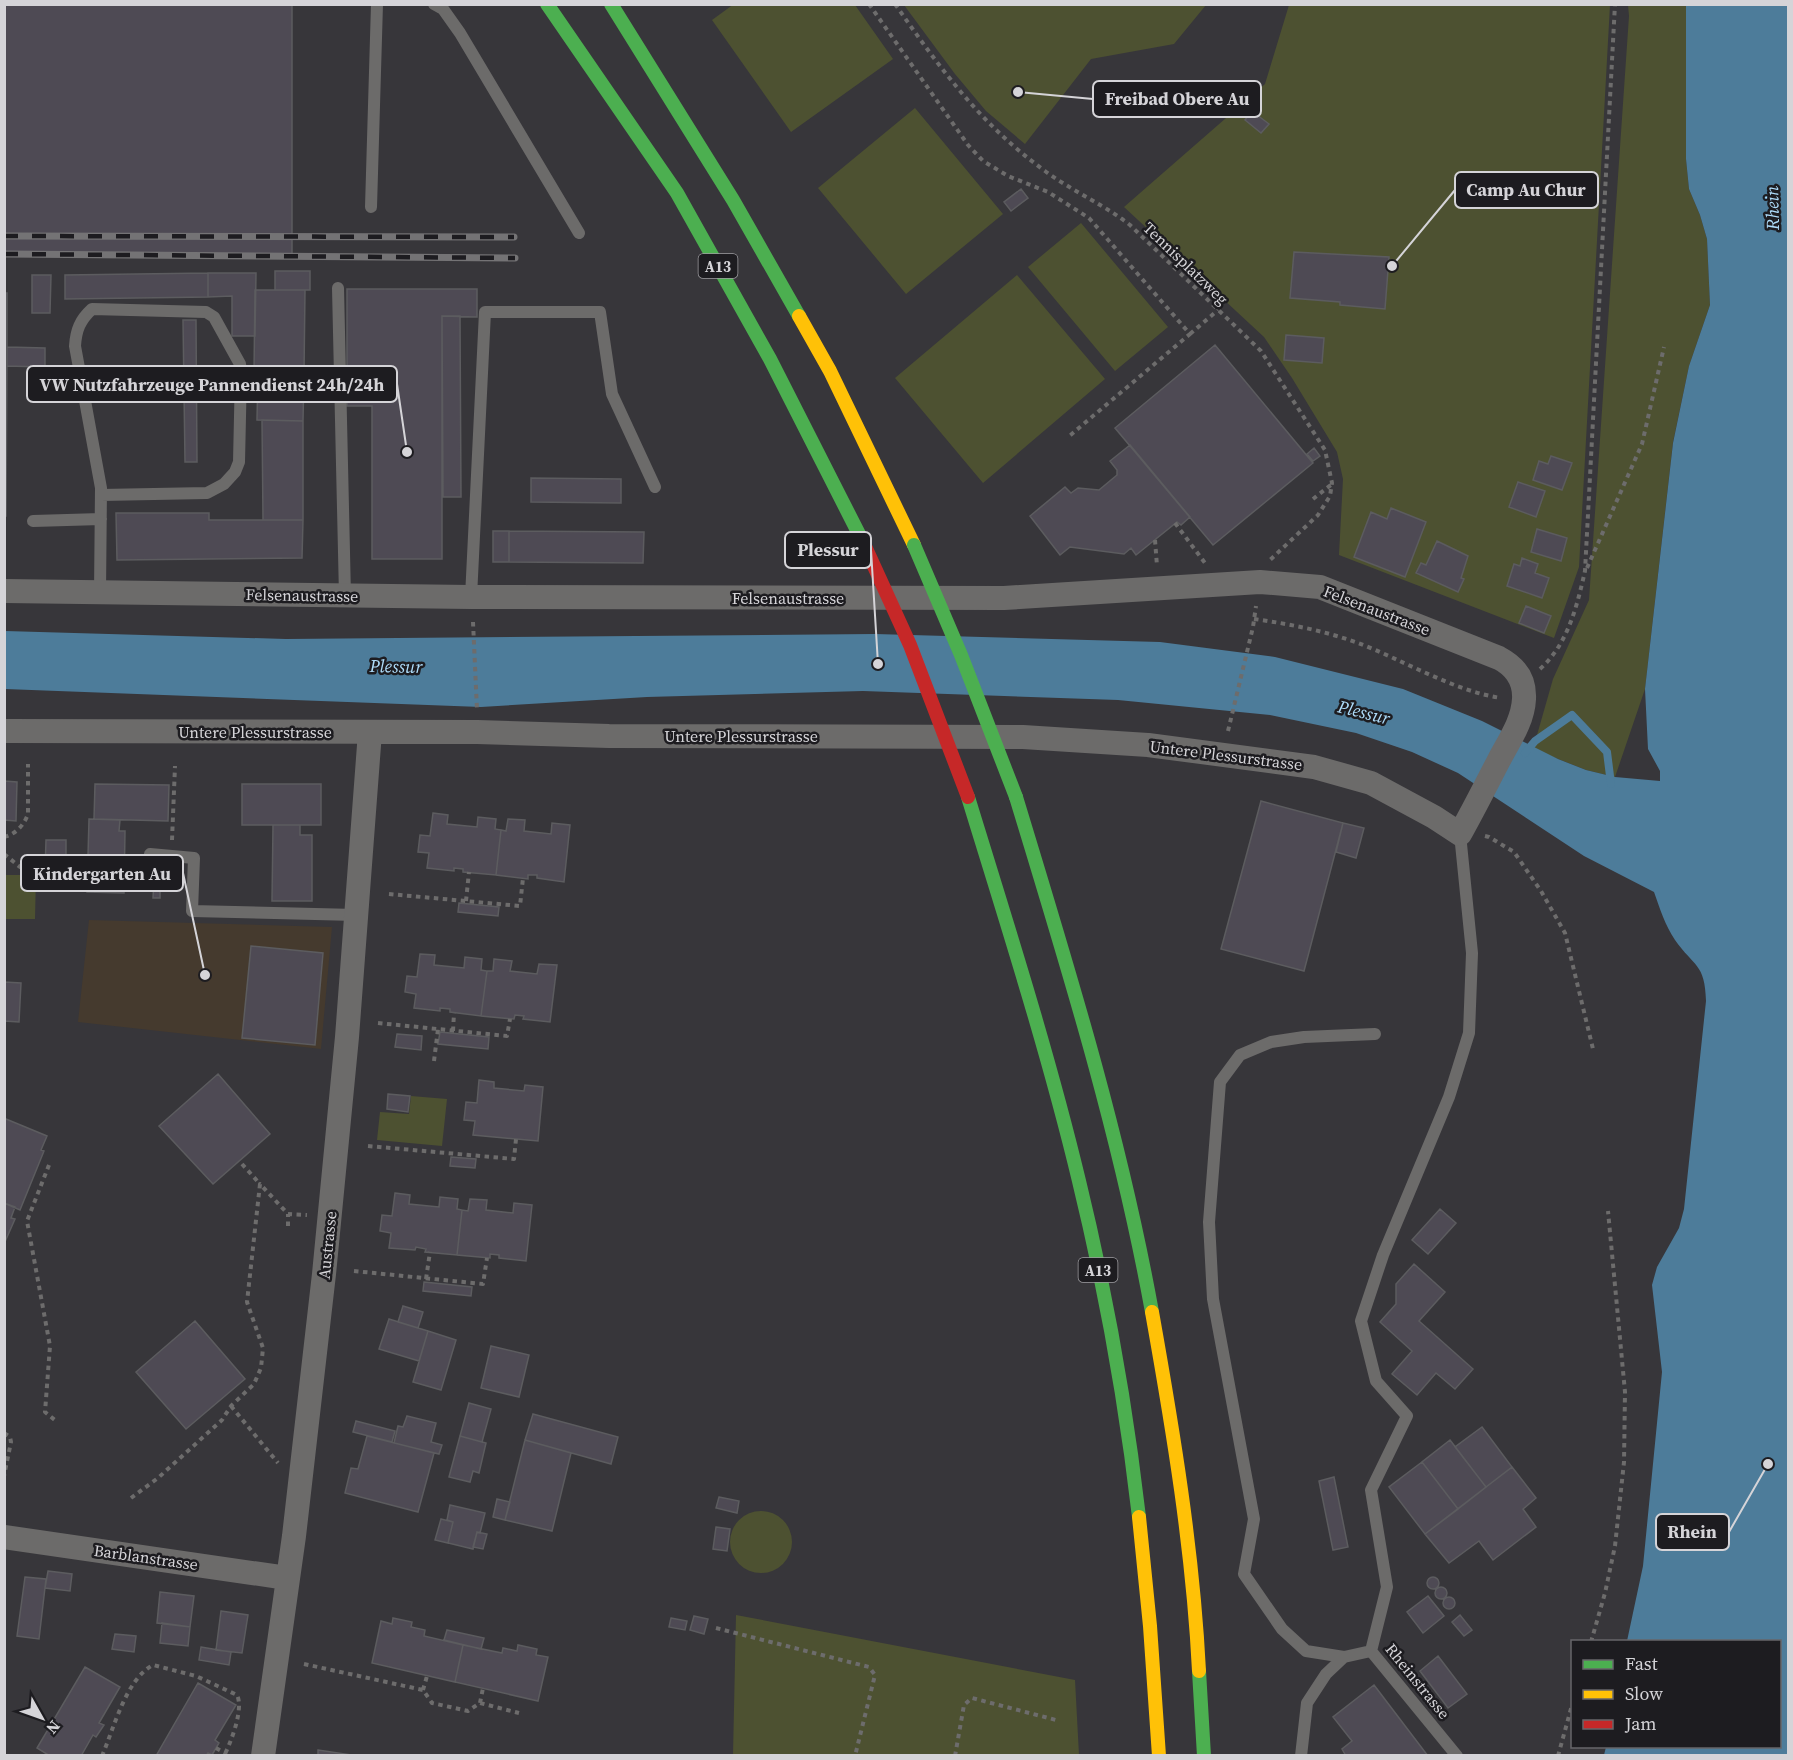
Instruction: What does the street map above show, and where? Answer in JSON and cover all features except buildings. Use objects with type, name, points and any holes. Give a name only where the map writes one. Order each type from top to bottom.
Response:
[{"type":"highway","name":"A13","points":[[547,4],[676,193],[770,358],[863,542],[910,645],[968,797],[1042,1039],[1092,1237],[1116,1365],[1140,1529],[1159,1755]]},
{"type":"highway","name":"A13","points":[[611,4],[733,201],[830,371],[914,545],[961,655],[1016,797],[1086,1028],[1134,1226],[1160,1353],[1184,1522],[1202,1693],[1204,1755]]},
{"type":"street","name":"Felsenaustrasse","points":[[4,591],[471,597],[1004,598],[1260,582],[1320,587],[1499,658],[1514,668],[1514,689]]},
{"type":"street","points":[[1460,834],[1515,729],[1524,698],[1514,689]]},
{"type":"street","name":"Untere Plessurstrasse","points":[[4,731],[1023,737],[1148,745],[1314,767],[1371,783],[1434,817],[1460,834]]},
{"type":"street","name":"Austrasse","points":[[263,1755],[297,1514],[330,1216],[347,1037],[370,732]]},
{"type":"street","name":"Barblanstrasse","points":[[4,1537],[287,1578]]},
{"type":"lane","points":[[371,207],[377,4]]},
{"type":"lane","points":[[434,4],[443,9],[460,33],[579,233]]},
{"type":"lane","points":[[338,288],[345,596]]},
{"type":"lane","points":[[99,592],[101,495],[75,346],[76,332],[82,318],[92,309],[207,312],[214,316],[241,370],[239,462],[235,472],[224,484],[207,493],[101,495]]},
{"type":"lane","points":[[471,597],[485,312],[600,312],[612,394],[656,487]]},
{"type":"lane","points":[[33,521],[101,519]]},
{"type":"lane","name":"Rheinstrasse","points":[[1457,1755],[1371,1651],[1387,1587],[1371,1490],[1407,1416],[1376,1381],[1361,1320],[1383,1255],[1449,1097],[1469,1033],[1472,953],[1460,834]]},
{"type":"lane","points":[[150,854],[194,858],[192,911],[356,915]]},
{"type":"lane","points":[[1371,1651],[1344,1657],[1306,1651],[1281,1629],[1244,1574],[1254,1519],[1213,1299],[1209,1222],[1220,1082],[1240,1055],[1271,1042],[1304,1037],[1375,1034]]},
{"type":"lane","points":[[1301,1755],[1307,1703],[1326,1674],[1344,1657]]},
{"type":"path","points":[[869,4],[968,145],[983,161],[1008,176],[1048,192],[1089,218],[1190,334]]},
{"type":"path","name":"Tennisplatzweg","points":[[895,4],[948,79],[980,115],[1044,170],[1108,208],[1130,225],[1261,351],[1325,450],[1332,483]]},
{"type":"path","points":[[1254,620],[1288,624],[1358,643],[1486,695],[1514,689],[1553,658],[1578,603],[1585,571],[1615,4]]},
{"type":"path","points":[[1067,438],[1218,310]]},
{"type":"path","points":[[1585,571],[1642,444],[1664,347]]},
{"type":"path","points":[[1313,499],[1332,483]]},
{"type":"path","points":[[1260,582],[1273,556],[1318,515],[1330,496],[1332,483]]},
{"type":"path","points":[[1175,524],[1222,585]]},
{"type":"path","points":[[1229,726],[1253,627]]},
{"type":"path","points":[[473,628],[478,720]]},
{"type":"path","points":[[4,837],[20,828],[28,814],[28,764]]},
{"type":"path","points":[[171,856],[175,766]]},
{"type":"path","points":[[1460,834],[1489,837],[1515,852],[1541,891],[1565,933],[1593,1049]]},
{"type":"path","points":[[4,854],[20,867],[25,868],[25,873]]},
{"type":"path","points":[[466,901],[469,872]]},
{"type":"path","points":[[389,894],[520,906],[523,878]]},
{"type":"path","points":[[453,1031],[454,1013]]},
{"type":"path","points":[[378,1023],[507,1036],[510,1019]]},
{"type":"path","points":[[434,1061],[438,1029]]},
{"type":"path","points":[[368,1146],[514,1159],[516,1139]]},
{"type":"path","points":[[242,1164],[288,1214],[288,1226]]},
{"type":"path","points":[[49,1165],[27,1221],[50,1346],[45,1412],[56,1421]]},
{"type":"path","points":[[131,1498],[158,1478],[222,1420],[231,1406],[254,1383],[261,1368],[263,1348],[247,1302],[260,1184]]},
{"type":"path","points":[[1591,1640],[1615,1546],[1624,1462],[1625,1392],[1608,1211]]},
{"type":"path","points":[[288,1214],[330,1216]]},
{"type":"path","points":[[426,1279],[430,1252]]},
{"type":"path","points":[[354,1271],[483,1284],[487,1258]]},
{"type":"path","points":[[231,1406],[283,1468]]},
{"type":"path","points":[[4,1433],[10,1437],[11,1442],[4,1476]]},
{"type":"path","points":[[716,1628],[869,1667],[875,1675],[855,1755]]},
{"type":"path","points":[[304,1664],[423,1690],[432,1703],[468,1711],[480,1703],[483,1689]]},
{"type":"path","points":[[102,1755],[131,1687],[143,1670],[153,1665],[196,1676],[237,1695],[240,1702],[231,1741],[224,1754],[216,1748]]},
{"type":"path","points":[[423,1690],[427,1676]]},
{"type":"path","points":[[955,1755],[964,1705],[972,1698],[1056,1720]]},
{"type":"path","points":[[480,1703],[519,1713]]},
{"type":"path","points":[[1558,1755],[1571,1709]]},
{"type":"shaded area","points":[[89,920],[332,927],[321,1049],[78,1022]]},
{"type":"green space","points":[[734,4],[855,5],[893,59],[791,132],[712,20]]},
{"type":"green space","points":[[904,5],[1206,5],[1174,44],[1091,59],[1025,144],[986,111],[955,74]]},
{"type":"green space","points":[[1289,5],[1610,5],[1579,567],[1554,638],[1339,555],[1343,479],[1337,452],[1292,378],[1264,337],[1124,207],[1265,84]]},
{"type":"green space","points":[[1628,5],[1686,5],[1686,159],[1689,189],[1707,239],[1710,305],[1689,366],[1673,442],[1645,689],[1615,777],[1586,770],[1533,749],[1553,679],[1589,600]]},
{"type":"green space","points":[[915,108],[1003,214],[906,294],[818,188]]},
{"type":"green space","points":[[1081,223],[1168,327],[1115,371],[1028,267]]},
{"type":"green space","points":[[1017,275],[1105,379],[983,483],[895,378]]},
{"type":"green space","points":[[5,875],[36,875],[35,919],[5,919]]},
{"type":"green space","points":[[411,1096],[447,1099],[442,1146],[377,1140],[380,1112],[409,1114]]},
{"type":"green space","points":[[761,1511],[773,1513],[783,1520],[790,1530],[792,1542],[790,1554],[783,1564],[773,1571],[761,1573],[749,1571],[739,1564],[732,1554],[730,1542],[732,1530],[739,1520],[749,1513]]},
{"type":"green space","points":[[736,1615],[1075,1680],[1079,1755],[733,1755]]},
{"type":"water","points":[[1686,5],[1788,5],[1788,1755],[1604,1755],[1606,1748],[1781,1748],[1781,1640],[1627,1640],[1643,1566],[1662,1372],[1652,1285],[1657,1267],[1679,1228],[1684,1209],[1706,1001],[1705,989],[1701,972],[1668,929],[1654,892],[1584,856],[1458,773],[1412,752],[1356,733],[1270,715],[1118,700],[863,691],[647,697],[481,707],[5,689],[5,631],[286,639],[875,634],[1160,642],[1275,657],[1403,689],[1482,721],[1558,759],[1586,770],[1615,777],[1660,781],[1660,771],[1648,749],[1645,689],[1673,443],[1689,366],[1710,305],[1707,239],[1689,189],[1686,159]]},
{"type":"waterway","points":[[1525,753],[1535,741],[1572,715],[1607,752],[1611,784]]},
{"type":"railway","points":[[4,236],[514,237]]},
{"type":"railway","points":[[4,254],[515,258]]},
{"type":"traffic: fast","points":[[547,4],[677,193],[770,359],[863,542]]},
{"type":"traffic: fast","points":[[611,4],[733,200],[799,316]]},
{"type":"traffic: fast","points":[[914,545],[961,655],[1016,797]]},
{"type":"traffic: fast","points":[[968,797],[1041,1036],[1079,1181],[1114,1348],[1139,1517]]},
{"type":"traffic: fast","points":[[1016,797],[1109,1116],[1152,1312]]},
{"type":"traffic: fast","points":[[1199,1671],[1204,1756]]},
{"type":"traffic: slow","points":[[799,316],[830,371],[914,545]]},
{"type":"traffic: slow","points":[[1152,1312],[1175,1446],[1187,1535],[1199,1671]]},
{"type":"traffic: slow","points":[[1139,1517],[1150,1626],[1159,1756]]},
{"type":"traffic: jam","points":[[863,542],[910,645],[968,797]]},
{"type":"place","name":"Freibad Obere Au","points":[[1018,92]]},
{"type":"place","name":"Camp Au Chur","points":[[1392,266]]},
{"type":"place","name":"VW Nutzfahrzeuge Pannendienst 24h/24h","points":[[407,452]]},
{"type":"place","name":"Plessur","points":[[878,664]]},
{"type":"place","name":"Kindergarten Au","points":[[205,975]]},
{"type":"place","name":"Rhein","points":[[1768,1464]]}]
